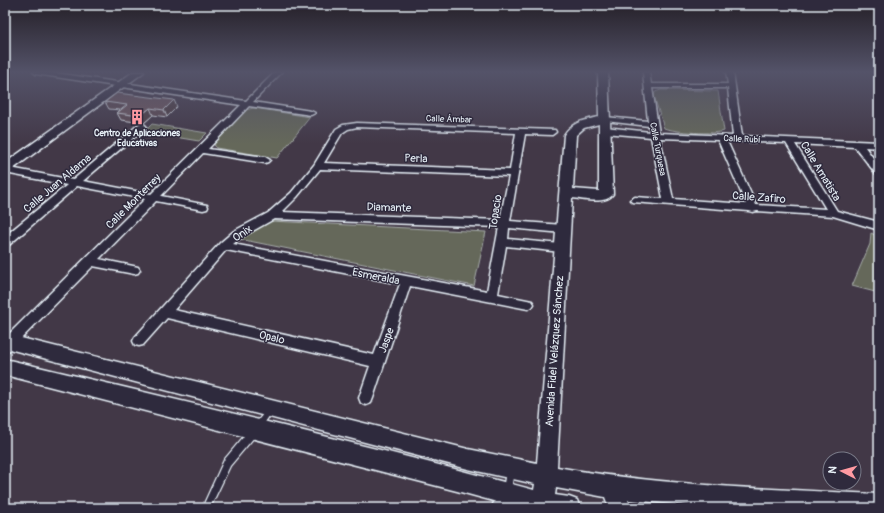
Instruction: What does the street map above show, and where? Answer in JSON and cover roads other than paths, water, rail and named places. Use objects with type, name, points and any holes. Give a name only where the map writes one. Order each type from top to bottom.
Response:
[{"type":"street","points":[[5,169],[105,96]]},
{"type":"street","points":[[193,96],[253,106],[311,113]]},
{"type":"street","name":"Calle Monterrey","points":[[6,343],[255,96]]},
{"type":"street","points":[[566,193],[601,196],[606,194],[604,96]]},
{"type":"street","name":"Calle Turquesa","points":[[649,96],[653,124],[668,201]]},
{"type":"street","points":[[733,96],[738,138]]},
{"type":"street","points":[[605,125],[653,124]]},
{"type":"street","name":"Calle Ámbar","points":[[346,127],[357,125],[552,132]]},
{"type":"street","name":"Calle Rubí","points":[[605,125],[655,135],[879,145]]},
{"type":"street","name":"Avenida Fidel Velázquez Sánchez","points":[[546,506],[546,477],[570,133],[577,127],[605,125]]},
{"type":"street","name":"Calle Juan Aldama","points":[[5,242],[142,126]]},
{"type":"street","name":"Onix","points":[[139,341],[166,313],[224,246],[238,234],[272,215],[294,195],[318,166],[337,134],[346,127]]},
{"type":"street","name":"Topacio","points":[[492,297],[506,224],[513,173],[521,131]]},
{"type":"street","points":[[721,138],[753,209]]},
{"type":"street","name":"Calle Amatista","points":[[789,141],[833,213]]},
{"type":"street","points":[[858,144],[879,172]]},
{"type":"street","points":[[200,150],[265,160]]},
{"type":"street","name":"Perla","points":[[318,166],[513,173]]},
{"type":"street","points":[[5,169],[203,207]]},
{"type":"street","name":"Calle Zafiro","points":[[635,200],[668,201],[753,209],[833,213],[879,226]]},
{"type":"street","name":"Diamante","points":[[272,215],[506,224],[563,229]]},
{"type":"street","points":[[502,242],[562,248]]},
{"type":"street","name":"Esmeralda","points":[[224,246],[406,282],[528,304]]},
{"type":"street","points":[[90,261],[134,270]]},
{"type":"street","name":"Jaspe","points":[[366,398],[406,282]]},
{"type":"street","name":"Opalo","points":[[166,313],[378,362]]},
{"type":"street","points":[[6,343],[546,477],[613,487],[701,496],[879,504]]},
{"type":"street","points":[[5,368],[256,429],[501,501],[569,508]]},
{"type":"street","points":[[613,487],[620,508]]},
{"type":"lane","points":[[206,508],[227,463],[271,409]]},
{"type":"lane","points":[[501,501],[511,469]]},
{"type":"place","name":"Centro de Aplicaciones Educativas","points":[[137,117]]}]
